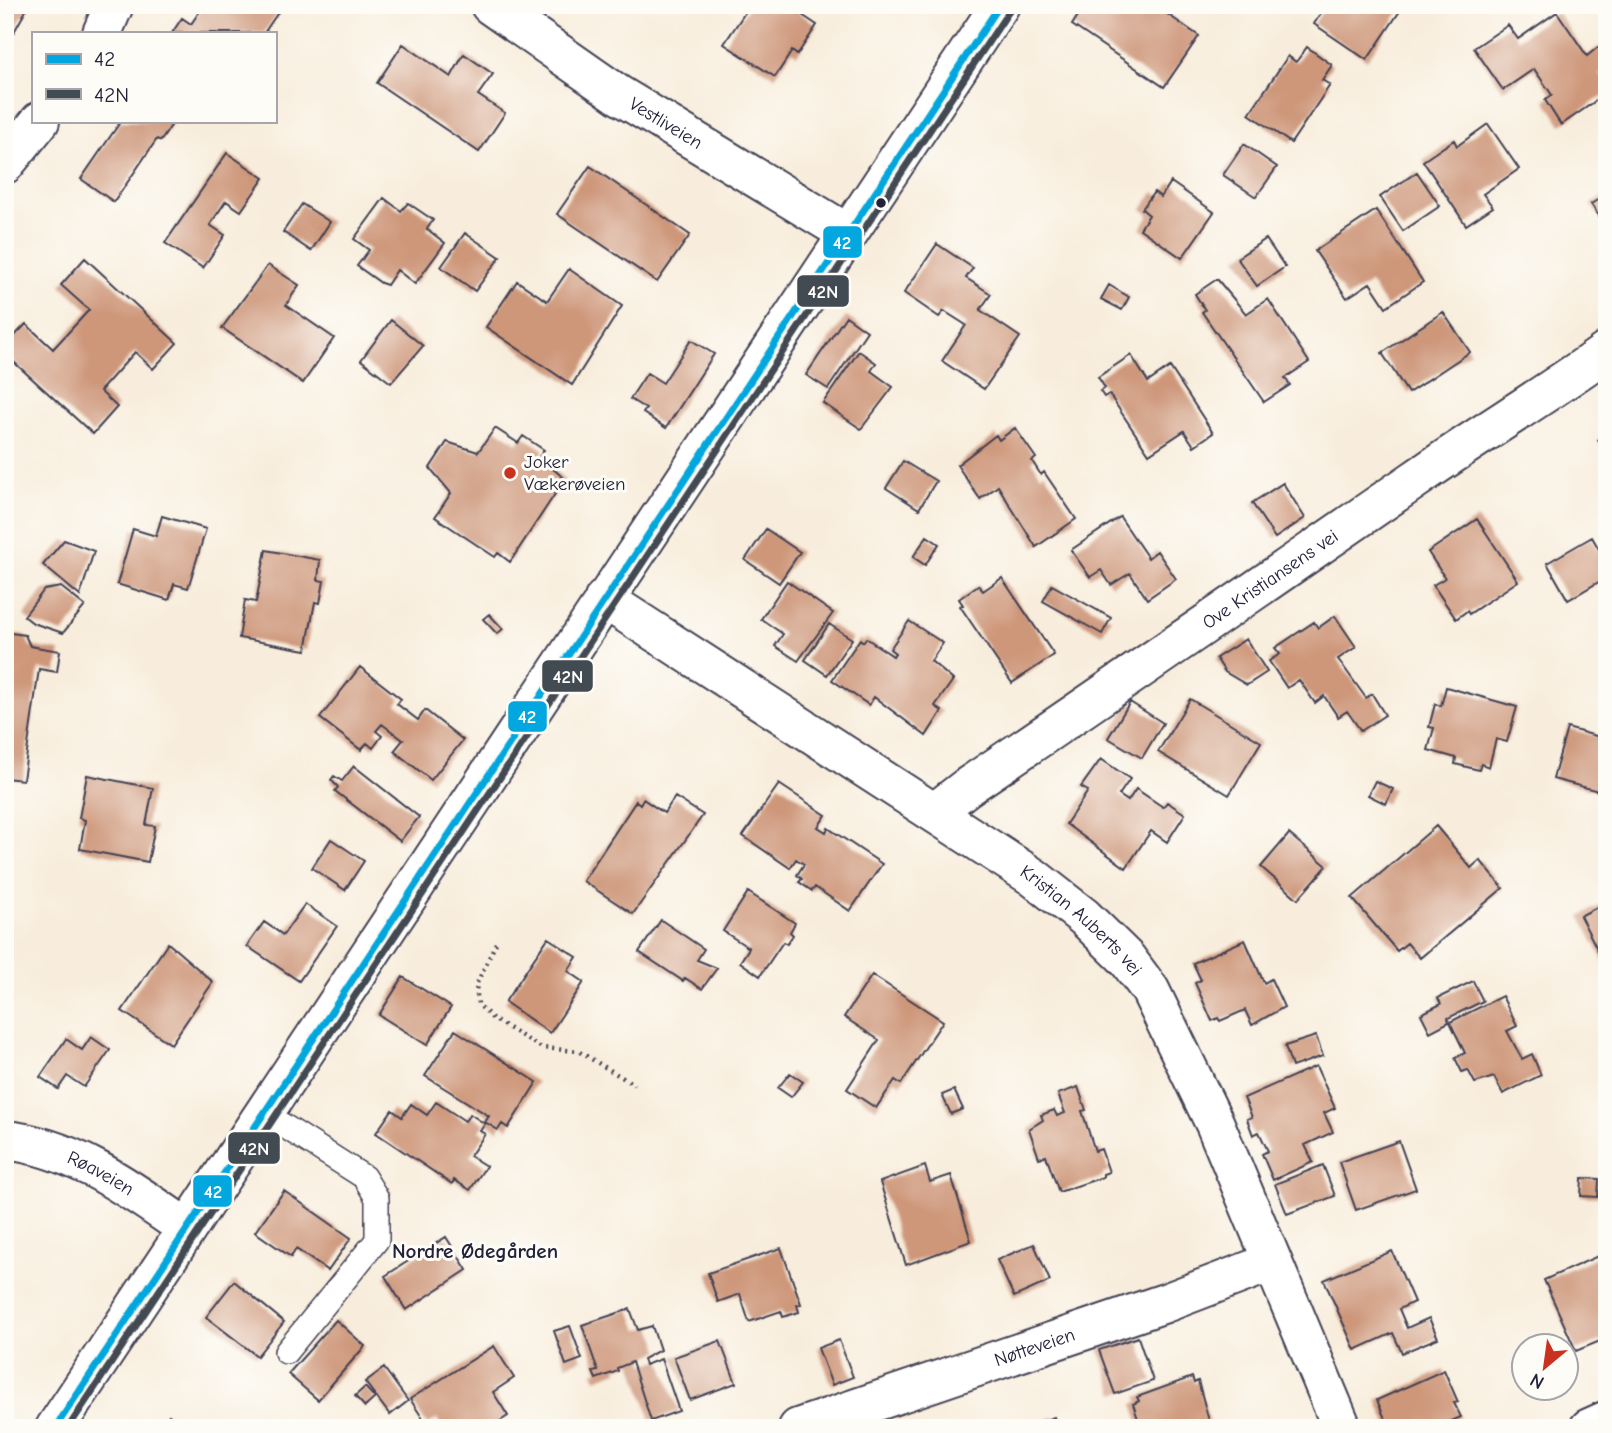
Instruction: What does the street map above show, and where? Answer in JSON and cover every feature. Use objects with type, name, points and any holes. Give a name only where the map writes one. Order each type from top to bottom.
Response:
[{"type":"street","points":[[102,32],[114,5]]},
{"type":"street","name":"Vestliveien","points":[[490,5],[619,95],[847,233]]},
{"type":"street","points":[[55,1428],[262,1112],[1000,5]]},
{"type":"street","points":[[5,164],[39,122]]},
{"type":"street","name":"Ove Kristiansens vei","points":[[935,812],[967,787],[1188,638],[1416,478],[1535,403],[1607,351]]},
{"type":"street","name":"Kristian Auberts vei","points":[[604,599],[935,812],[1043,885],[1084,917],[1127,959],[1150,990],[1215,1124],[1342,1428]]},
{"type":"street","name":"Røaveien","points":[[5,1140],[56,1149],[101,1173],[186,1228]]},
{"type":"street","name":"Nøtteveien","points":[[798,1428],[1166,1303],[1272,1262]]},
{"type":"street","points":[[1589,1428],[1607,1420]]},
{"type":"lane","points":[[262,1112],[364,1177],[377,1198],[377,1240],[286,1352]]},
{"type":"path","points":[[496,943],[476,985],[478,1004],[493,1019],[542,1048],[578,1051],[635,1085]]},
{"type":"building","points":[[5,5],[29,5],[14,32],[5,27]]},
{"type":"building","points":[[204,5],[283,5],[265,32],[173,32],[182,18],[191,24]]},
{"type":"building","points":[[750,5],[787,5],[817,25],[797,55],[792,51],[775,77],[724,44]]},
{"type":"building","points":[[1085,5],[1154,5],[1199,36],[1164,87],[1072,25]]},
{"type":"building","points":[[1326,5],[1404,5],[1367,60],[1314,24]]},
{"type":"building","points":[[1557,12],[1587,56],[1598,47],[1607,61],[1607,69],[1600,74],[1607,84],[1607,93],[1561,125],[1545,100],[1552,95],[1534,69],[1503,90],[1474,48],[1508,25],[1518,39]]},
{"type":"building","points":[[403,44],[451,77],[464,54],[493,74],[478,95],[505,113],[479,152],[377,83]]},
{"type":"building","points":[[1307,47],[1332,65],[1322,80],[1330,85],[1291,143],[1249,114],[1288,56],[1296,62]]},
{"type":"building","points":[[120,122],[173,122],[161,141],[157,139],[114,202],[81,179]]},
{"type":"building","points":[[1488,124],[1519,169],[1483,194],[1493,207],[1466,225],[1423,161],[1454,140],[1457,146]]},
{"type":"building","points":[[1244,144],[1277,167],[1256,197],[1223,175]]},
{"type":"building","points":[[227,153],[264,178],[241,211],[226,201],[210,225],[225,235],[203,268],[165,243]]},
{"type":"building","points":[[590,166],[690,235],[657,282],[557,214]]},
{"type":"building","points":[[1417,172],[1440,206],[1403,231],[1380,197]]},
{"type":"building","points":[[1171,182],[1214,212],[1182,258],[1140,229],[1149,215],[1142,209],[1154,192],[1161,197]]},
{"type":"building","points":[[1607,194],[1607,229],[1591,204]]},
{"type":"building","points":[[384,198],[401,211],[408,203],[433,220],[427,229],[445,243],[415,284],[397,270],[387,285],[357,266],[369,250],[354,239]]},
{"type":"building","points":[[302,204],[330,222],[311,251],[283,232]]},
{"type":"building","points":[[1376,210],[1423,282],[1386,307],[1370,283],[1347,298],[1315,251]]},
{"type":"building","points":[[465,233],[500,257],[475,291],[441,267]]},
{"type":"building","points":[[1266,239],[1285,267],[1257,286],[1237,258]]},
{"type":"building","points":[[937,244],[973,268],[966,278],[991,294],[980,310],[1020,337],[984,389],[942,361],[966,325],[944,311],[939,317],[904,293]]},
{"type":"building","points":[[85,258],[177,343],[153,369],[135,352],[100,391],[117,407],[93,434],[5,354],[5,346],[26,324],[53,349],[89,310],[61,285]]},
{"type":"building","points":[[268,265],[299,285],[286,305],[334,338],[303,383],[222,328]]},
{"type":"building","points":[[569,269],[622,306],[572,385],[486,327],[517,281],[547,301]]},
{"type":"building","points":[[1217,279],[1246,314],[1268,299],[1309,362],[1285,378],[1290,385],[1264,402],[1202,312],[1205,310],[1195,294]]},
{"type":"building","points":[[1109,285],[1129,297],[1122,310],[1101,299]]},
{"type":"building","points":[[1443,312],[1470,352],[1408,393],[1382,353]]},
{"type":"building","points":[[846,316],[867,331],[828,389],[806,375]]},
{"type":"building","points":[[391,320],[423,346],[391,383],[361,360]]},
{"type":"building","points":[[691,340],[714,354],[666,428],[643,413],[646,409],[630,399],[647,373],[663,383]]},
{"type":"building","points":[[859,351],[876,363],[871,371],[893,387],[861,429],[823,403]]},
{"type":"building","points":[[1131,355],[1148,382],[1170,367],[1213,433],[1194,446],[1184,431],[1149,454],[1109,394],[1104,397],[1100,391],[1105,388],[1098,377]]},
{"type":"building","points":[[495,428],[518,443],[523,436],[544,450],[539,457],[565,479],[510,562],[498,553],[495,557],[435,517],[451,493],[430,468],[447,442],[478,452]]},
{"type":"building","points":[[1015,428],[1036,458],[1032,461],[1041,475],[1044,472],[1076,519],[1036,547],[998,486],[980,499],[957,465],[996,435],[999,440]]},
{"type":"building","points":[[1607,431],[1607,453],[1598,440]]},
{"type":"building","points":[[903,461],[936,481],[919,509],[886,488]]},
{"type":"building","points":[[1283,483],[1305,518],[1275,538],[1252,503]]},
{"type":"building","points":[[162,516],[206,529],[188,588],[174,584],[169,600],[117,584],[133,529],[156,536]]},
{"type":"building","points":[[1120,517],[1148,558],[1157,551],[1176,579],[1147,599],[1130,573],[1111,585],[1101,570],[1090,577],[1071,550]]},
{"type":"building","points":[[1477,519],[1518,581],[1469,614],[1467,611],[1456,619],[1433,585],[1445,578],[1428,552]]},
{"type":"building","points":[[766,529],[800,552],[779,583],[745,560]]},
{"type":"building","points":[[927,536],[939,544],[925,565],[913,557]]},
{"type":"building","points":[[1592,537],[1607,563],[1607,577],[1568,600],[1547,563]]},
{"type":"building","points":[[64,540],[94,551],[80,596],[43,565]]},
{"type":"building","points":[[266,550],[320,560],[318,580],[324,581],[320,603],[315,602],[306,650],[239,638],[245,600],[256,602]]},
{"type":"building","points":[[1002,578],[1054,655],[1012,683],[960,606],[963,605],[959,599],[978,585],[983,591]]},
{"type":"building","points":[[787,581],[833,613],[798,661],[775,646],[783,634],[761,619]]},
{"type":"building","points":[[1052,585],[1111,618],[1102,634],[1043,601]]},
{"type":"building","points":[[61,587],[85,606],[63,633],[33,623],[24,616],[44,590]]},
{"type":"building","points":[[489,614],[503,629],[497,634],[483,619]]},
{"type":"building","points":[[1335,616],[1356,647],[1338,659],[1366,698],[1372,694],[1385,715],[1361,731],[1347,711],[1338,717],[1324,696],[1315,703],[1299,680],[1287,688],[1269,661],[1280,654],[1275,648],[1314,622],[1318,628]]},
{"type":"building","points":[[909,621],[943,643],[931,661],[953,680],[935,706],[942,711],[926,736],[874,697],[869,705],[832,680],[860,639],[863,642],[866,638],[893,656],[895,653],[890,649]]},
{"type":"building","points":[[829,624],[852,639],[827,675],[805,660]]},
{"type":"building","points":[[11,633],[25,635],[30,646],[60,651],[57,672],[39,669],[23,780],[5,778],[5,639]]},
{"type":"building","points":[[1246,639],[1267,672],[1247,685],[1225,672],[1216,658]]},
{"type":"building","points":[[360,667],[401,699],[397,704],[418,720],[425,710],[463,740],[431,780],[394,751],[403,740],[382,724],[376,731],[382,736],[373,748],[367,743],[361,750],[320,718]]},
{"type":"building","points":[[1446,687],[1517,707],[1507,742],[1496,739],[1489,767],[1481,764],[1479,770],[1455,764],[1456,758],[1428,750],[1434,728],[1429,727],[1435,704],[1441,706]]},
{"type":"building","points":[[1190,699],[1261,742],[1229,795],[1158,752]]},
{"type":"building","points":[[1130,702],[1163,723],[1142,758],[1108,738]]},
{"type":"building","points":[[1567,728],[1607,739],[1606,793],[1553,779]]},
{"type":"building","points":[[1101,759],[1130,779],[1119,795],[1128,801],[1136,789],[1163,807],[1167,802],[1185,814],[1167,842],[1151,831],[1126,868],[1066,824],[1088,791],[1081,787]]},
{"type":"building","points":[[354,766],[419,817],[400,841],[335,791],[338,787],[331,780],[334,776],[342,781]]},
{"type":"building","points":[[87,775],[153,788],[146,825],[155,826],[148,862],[80,849],[85,820],[79,818]]},
{"type":"building","points":[[1375,781],[1393,789],[1386,804],[1368,795]]},
{"type":"building","points":[[779,784],[826,815],[818,827],[826,832],[828,828],[882,864],[850,911],[815,887],[812,891],[799,882],[802,879],[797,875],[804,864],[796,859],[790,868],[743,836]]},
{"type":"building","points":[[675,797],[703,815],[633,914],[583,881],[636,801],[640,804],[643,799],[664,813]]},
{"type":"building","points":[[1436,826],[1471,868],[1480,860],[1503,888],[1420,958],[1407,943],[1397,951],[1352,898]]},
{"type":"building","points":[[1289,834],[1327,866],[1298,899],[1261,867]]},
{"type":"building","points":[[331,839],[364,861],[345,890],[312,868]]},
{"type":"building","points":[[748,892],[795,923],[790,932],[793,935],[787,944],[783,942],[760,976],[740,962],[749,948],[723,931]]},
{"type":"building","points":[[1607,902],[1607,968],[1580,916]]},
{"type":"building","points":[[305,904],[337,926],[299,981],[247,946],[264,922],[283,935]]},
{"type":"building","points":[[661,920],[704,949],[697,960],[717,968],[702,989],[685,978],[683,981],[639,952]]},
{"type":"building","points":[[548,938],[577,957],[568,971],[584,982],[550,1033],[505,1002]]},
{"type":"building","points":[[1245,940],[1264,983],[1271,979],[1284,1007],[1252,1025],[1245,1010],[1220,1021],[1218,1018],[1212,1021],[1195,983],[1201,980],[1193,963]]},
{"type":"building","points":[[168,943],[213,982],[171,1044],[122,1011]]},
{"type":"building","points":[[872,975],[943,1021],[901,1084],[895,1080],[876,1108],[847,1089],[879,1040],[844,1017]]},
{"type":"building","points":[[403,977],[451,1007],[427,1045],[379,1015]]},
{"type":"building","points":[[1473,981],[1483,1001],[1448,1018],[1449,1022],[1430,1032],[1421,1014],[1441,1004],[1438,998]]},
{"type":"building","points":[[1502,996],[1517,1026],[1507,1031],[1522,1059],[1532,1054],[1541,1075],[1503,1094],[1494,1077],[1475,1083],[1468,1070],[1462,1072],[1455,1058],[1465,1053],[1450,1022]]},
{"type":"building","points":[[455,1030],[537,1082],[508,1128],[502,1124],[498,1130],[485,1122],[489,1116],[425,1076]]},
{"type":"building","points":[[1316,1036],[1323,1056],[1292,1067],[1285,1046]]},
{"type":"building","points":[[91,1037],[110,1050],[84,1087],[67,1076],[58,1089],[40,1077],[66,1039],[82,1050]]},
{"type":"building","points":[[1316,1066],[1335,1108],[1324,1113],[1333,1132],[1305,1145],[1313,1162],[1273,1180],[1262,1154],[1268,1151],[1259,1132],[1253,1135],[1247,1119],[1252,1117],[1244,1098]]},
{"type":"building","points":[[790,1073],[803,1082],[791,1097],[778,1088]]},
{"type":"building","points":[[1078,1087],[1086,1110],[1082,1111],[1095,1151],[1101,1149],[1109,1172],[1103,1174],[1103,1177],[1059,1192],[1046,1156],[1039,1158],[1029,1129],[1043,1120],[1041,1115],[1054,1110],[1057,1116],[1065,1113],[1058,1094]]},
{"type":"building","points":[[954,1090],[963,1109],[951,1114],[942,1095]]},
{"type":"building","points":[[436,1102],[465,1121],[470,1114],[485,1124],[480,1131],[485,1134],[470,1156],[486,1166],[470,1190],[454,1180],[452,1184],[376,1133],[392,1110],[402,1117],[411,1104],[427,1115]]},
{"type":"building","points":[[1399,1141],[1416,1189],[1356,1210],[1339,1162]]},
{"type":"building","points":[[1323,1165],[1335,1196],[1287,1214],[1275,1184]]},
{"type":"building","points":[[925,1166],[930,1182],[951,1175],[971,1241],[906,1265],[880,1182]]},
{"type":"building","points":[[1582,1178],[1599,1179],[1598,1197],[1581,1196]]},
{"type":"building","points":[[284,1191],[351,1238],[328,1271],[296,1249],[291,1257],[255,1232]]},
{"type":"building","points":[[446,1237],[467,1270],[406,1310],[385,1276]]},
{"type":"building","points":[[1034,1244],[1050,1281],[1014,1297],[997,1260]]},
{"type":"building","points":[[781,1248],[801,1304],[797,1305],[799,1312],[783,1317],[781,1311],[749,1322],[740,1294],[718,1302],[708,1273]]},
{"type":"building","points":[[1392,1251],[1414,1302],[1399,1309],[1407,1328],[1429,1318],[1438,1338],[1402,1353],[1393,1333],[1355,1350],[1324,1280]]},
{"type":"building","points":[[1607,1252],[1607,1353],[1600,1341],[1580,1349],[1580,1332],[1567,1332],[1544,1280]]},
{"type":"building","points":[[234,1281],[284,1322],[257,1356],[206,1317]]},
{"type":"building","points":[[630,1309],[638,1330],[652,1326],[660,1350],[643,1359],[645,1365],[661,1359],[679,1411],[651,1421],[632,1362],[617,1368],[618,1371],[596,1379],[593,1372],[598,1371],[582,1325]]},
{"type":"building","points":[[336,1320],[365,1346],[318,1400],[288,1374]]},
{"type":"building","points":[[570,1326],[582,1359],[566,1365],[554,1331]]},
{"type":"building","points":[[1138,1337],[1153,1381],[1115,1394],[1099,1350]]},
{"type":"building","points":[[839,1340],[853,1377],[832,1385],[818,1348]]},
{"type":"building","points":[[720,1341],[736,1383],[690,1400],[674,1357]]},
{"type":"building","points":[[494,1346],[514,1378],[493,1392],[508,1416],[489,1428],[442,1428],[437,1419],[427,1425],[410,1399]]},
{"type":"building","points":[[384,1368],[408,1401],[390,1415],[365,1382]]},
{"type":"building","points":[[1444,1370],[1458,1402],[1454,1403],[1461,1417],[1449,1422],[1451,1428],[1389,1428],[1377,1400]]},
{"type":"building","points":[[1192,1377],[1194,1383],[1198,1381],[1211,1428],[1141,1428],[1133,1404],[1139,1401],[1137,1397]]},
{"type":"building","points":[[365,1387],[375,1398],[365,1407],[355,1396]]},
{"type":"building","points":[[169,1415],[187,1428],[159,1428]]},
{"type":"building","points":[[1054,1417],[1058,1428],[1025,1428],[1025,1427]]},
{"type":"transit line","name":"42","points":[[55,1428],[1000,5]]},
{"type":"transit line","name":"42N","points":[[68,1428],[1009,11]]},
{"type":"place","name":"Joker Vækerøveien","points":[[510,473]]},
{"type":"district","name":"Nordre Ødegården","points":[[475,1251]]}]
